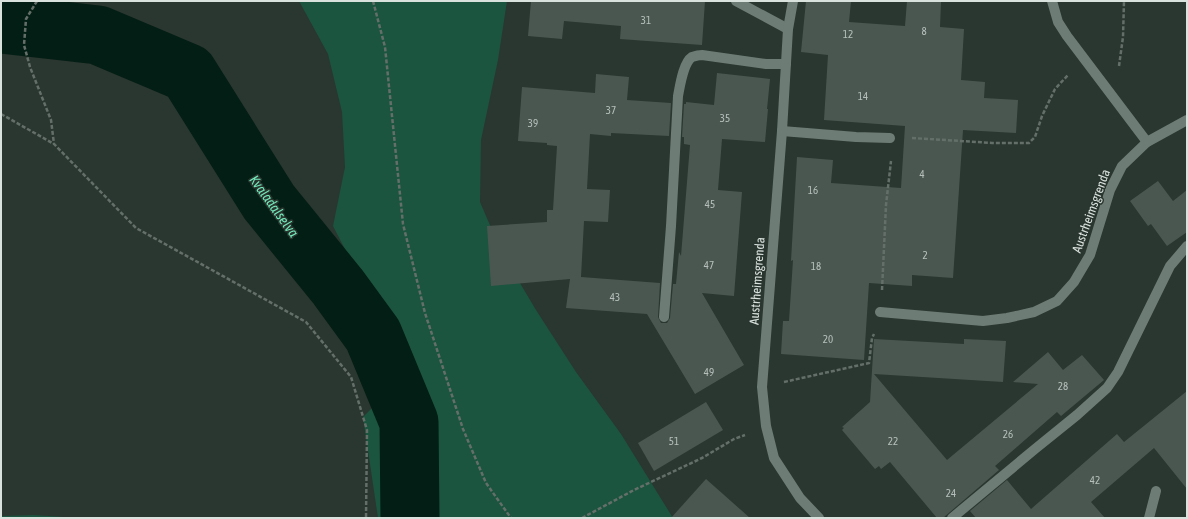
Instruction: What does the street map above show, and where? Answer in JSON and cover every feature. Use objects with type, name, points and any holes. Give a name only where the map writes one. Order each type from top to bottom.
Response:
[{"type":"street","points":[[736,1],[788,30]]},
{"type":"street","name":"Austrheimsgrenda","points":[[793,1],[788,30],[782,131],[762,387],[766,426],[774,458],[800,498],[819,518]]},
{"type":"street","points":[[1052,1],[1058,22],[1067,36],[1147,142]]},
{"type":"street","points":[[664,317],[672,218],[678,96],[686,64],[692,57],[702,55],[766,64],[786,64]]},
{"type":"street","name":"Austrheimsgrenda","points":[[880,312],[983,321],[1007,318],[1034,312],[1057,301],[1074,282],[1090,255],[1110,190],[1122,166],[1147,142],[1187,120]]},
{"type":"street","points":[[782,131],[856,137],[890,138]]},
{"type":"street","points":[[952,518],[1077,415],[1107,388],[1118,372],[1170,266],[1187,246]]},
{"type":"street","points":[[1149,518],[1156,491]]},
{"type":"path","points":[[37,1],[26,19],[24,45],[30,67],[51,120],[54,144]]},
{"type":"path","points":[[373,1],[385,47],[403,224],[425,313],[463,429],[486,483],[511,518]]},
{"type":"path","points":[[1106,87],[1118,69],[1123,36],[1124,1]]},
{"type":"path","points":[[762,387],[869,363],[872,338],[880,312],[886,205],[892,152],[890,138],[933,138],[992,143],[1029,143],[1035,137],[1042,116],[1055,89],[1085,60]]},
{"type":"path","points":[[1,114],[54,144],[136,228],[306,322],[351,377],[367,430],[366,518]]},
{"type":"path","points":[[582,518],[634,490],[702,458],[734,439],[766,426]]},
{"type":"green space","points":[[1,1],[70,1],[44,34],[17,25],[6,23],[1,24]]},
{"type":"green space","points":[[299,1],[507,1],[498,60],[481,140],[480,202],[502,253],[536,310],[576,372],[621,434],[673,518],[378,518],[363,417],[375,405],[377,348],[361,280],[333,226],[345,167],[342,112],[328,54]]},
{"type":"green space","points":[[34,515],[80,518],[1,518],[1,516]]},
{"type":"building","points":[[531,1],[705,1],[702,45],[620,39],[621,26],[564,21],[562,39],[528,36]]},
{"type":"building","points":[[806,1],[851,1],[849,22],[905,26],[907,1],[941,2],[940,27],[964,29],[961,80],[985,82],[984,98],[1018,100],[1016,133],[963,130],[953,278],[912,275],[912,286],[869,283],[864,360],[781,354],[783,321],[789,321],[797,157],[833,160],[831,183],[901,188],[905,126],[824,120],[828,55],[801,52]]},
{"type":"building","points":[[717,73],[770,79],[768,109],[765,142],[722,139],[718,190],[742,192],[734,296],[702,293],[744,365],[695,394],[647,314],[566,308],[570,279],[491,286],[487,226],[547,222],[547,210],[553,210],[557,146],[547,145],[547,143],[518,141],[522,87],[595,93],[596,74],[629,77],[627,100],[671,103],[669,136],[611,133],[611,136],[590,134],[587,189],[610,190],[608,222],[584,221],[581,277],[660,283],[658,317],[661,323],[667,323],[670,318],[673,284],[676,284],[679,252],[681,256],[690,145],[684,144],[684,137],[682,137],[684,104],[686,104],[686,102],[714,105]]},
{"type":"building","points":[[1158,181],[1173,201],[1187,190],[1187,232],[1167,246],[1151,224],[1148,226],[1130,201]]},
{"type":"building","points":[[874,339],[964,344],[964,339],[1006,341],[1003,382],[874,374],[947,460],[1038,384],[1013,382],[1048,352],[1063,370],[1082,355],[1104,380],[1061,416],[1057,412],[995,466],[999,470],[943,518],[937,518],[890,462],[881,469],[879,466],[875,469],[842,430],[844,428],[842,427],[870,402]]},
{"type":"building","points":[[1187,391],[1187,489],[1154,448],[1091,502],[1105,518],[976,518],[970,511],[1007,480],[1031,509],[1117,434],[1124,442]]},
{"type":"building","points":[[706,402],[723,430],[654,471],[638,443]]},
{"type":"building","points":[[706,479],[750,518],[671,518]]},
{"type":"waterway","name":"Kvaladalselva","points":[[1,24],[98,35],[188,73],[269,202],[338,287],[373,335],[409,422],[410,518]]}]
